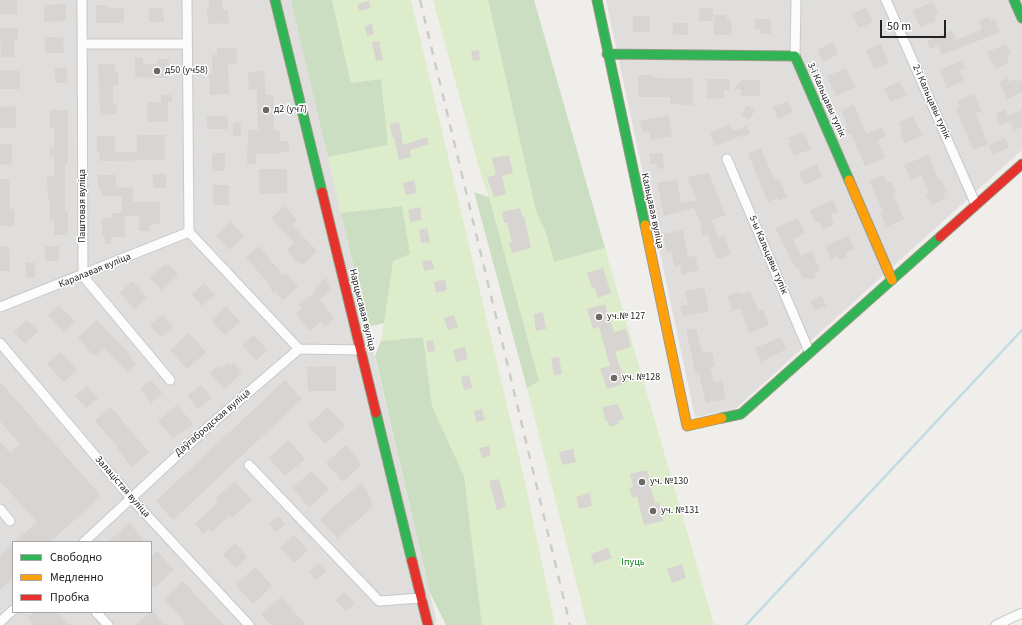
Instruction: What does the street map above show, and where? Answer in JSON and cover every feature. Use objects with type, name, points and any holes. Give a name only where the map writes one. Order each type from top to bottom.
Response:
[{"type":"street","name":"Паштовая вуліца","points":[[82,0],[83,276]]},
{"type":"street","points":[[188,0],[189,232],[299,350],[361,350]]},
{"type":"street","name":"Нарцысавая вуліца","points":[[274,0],[428,625]]},
{"type":"street","name":"Кальцавая вуліца","points":[[597,0],[607,54],[687,426],[741,414],[809,351]]},
{"type":"street","points":[[795,56],[796,0]]},
{"type":"street","name":"2-і Кальцавы тупік","points":[[886,0],[976,205]]},
{"type":"street","points":[[1014,0],[1022,18]]},
{"type":"street","points":[[82,44],[187,44]]},
{"type":"street","name":"3-і Кальцавы тупік","points":[[607,54],[795,56],[892,280]]},
{"type":"street","name":"5-ы Кальцавы тупік","points":[[727,159],[809,351]]},
{"type":"street","points":[[809,351],[892,280],[1022,164]]},
{"type":"street","name":"Каралавая вуліца","points":[[0,308],[83,276],[189,232]]},
{"type":"street","points":[[83,276],[170,380]]},
{"type":"street","name":"Залацістая вуліца","points":[[0,343],[131,498],[249,625]]},
{"type":"street","name":"Даўгабродская вуліца","points":[[85,541],[209,426],[299,350]]},
{"type":"street","points":[[250,465],[379,601],[422,598]]},
{"type":"street","points":[[0,509],[10,521]]},
{"type":"street","points":[[0,622],[12,611]]},
{"type":"street","points":[[97,613],[108,625]]},
{"type":"street","points":[[996,625],[1022,613]]},
{"type":"shaded area","points":[[0,0],[294,0],[328,157],[436,619],[435,625],[0,625]]},
{"type":"shaded area","points":[[606,0],[1022,0],[1022,150],[735,409],[695,417]]},
{"type":"green space","points":[[291,0],[332,0],[351,83],[381,79],[388,145],[328,157]]},
{"type":"green space","points":[[332,0],[411,0],[523,473],[555,625],[482,625],[464,476],[432,406],[423,337],[381,341],[401,206],[341,213],[328,157],[388,145],[381,79],[351,83]]},
{"type":"green space","name":"Іпуць","points":[[433,0],[488,0],[536,211],[546,233],[554,262],[605,248],[714,625],[587,625],[527,388],[538,381],[489,197],[481,175]]},
{"type":"green space","points":[[488,0],[534,0],[605,248],[554,262],[546,233],[536,211]]},
{"type":"green space","points":[[474,192],[489,197],[539,381],[527,388]]},
{"type":"green space","points":[[402,206],[410,254],[393,261],[384,323],[368,327],[341,213]]},
{"type":"green space","points":[[423,337],[432,406],[464,476],[482,625],[446,625],[430,593],[375,356],[381,341]]},
{"type":"building","points":[[0,0],[17,0],[17,14],[0,14]]},
{"type":"building","points":[[209,0],[222,0],[223,10],[228,10],[229,23],[208,24],[207,6],[209,6]]},
{"type":"building","points":[[369,1],[371,8],[359,11],[357,4]]},
{"type":"building","points":[[933,2],[938,14],[934,15],[936,21],[920,27],[913,10]]},
{"type":"building","points":[[66,4],[66,21],[44,22],[44,5]]},
{"type":"building","points":[[96,5],[106,5],[106,7],[124,9],[124,23],[96,23]]},
{"type":"building","points":[[149,8],[163,8],[164,22],[149,22]]},
{"type":"building","points":[[699,8],[713,8],[713,21],[699,21]]},
{"type":"building","points":[[866,8],[873,22],[859,28],[852,14]]},
{"type":"building","points":[[714,15],[727,15],[727,20],[731,20],[732,35],[714,35]]},
{"type":"building","points":[[633,16],[650,16],[650,32],[633,32]]},
{"type":"building","points":[[988,17],[990,21],[995,19],[1000,32],[942,55],[938,46],[930,49],[927,41],[952,30],[957,40],[982,29],[979,21]]},
{"type":"building","points":[[755,19],[771,19],[771,34],[760,34],[760,29],[755,29]]},
{"type":"building","points":[[673,23],[688,23],[688,35],[673,35]]},
{"type":"building","points":[[372,24],[374,34],[367,36],[365,26]]},
{"type":"building","points":[[0,28],[18,28],[18,40],[14,40],[14,57],[1,57]]},
{"type":"building","points":[[45,37],[63,37],[64,53],[45,53]]},
{"type":"building","points":[[379,41],[383,60],[376,61],[372,42]]},
{"type":"building","points":[[833,42],[838,54],[823,62],[817,50]]},
{"type":"building","points":[[881,44],[889,63],[874,69],[866,50]]},
{"type":"building","points":[[1006,44],[1011,54],[1007,56],[1009,62],[995,69],[987,52]]},
{"type":"building","points":[[217,48],[237,48],[237,64],[228,65],[229,94],[210,95],[209,74],[212,74],[212,55],[217,55]]},
{"type":"building","points":[[479,50],[480,60],[473,61],[471,51]]},
{"type":"building","name":"д50 (уч58)","points":[[135,58],[143,58],[143,64],[157,64],[157,59],[169,59],[169,78],[135,77]]},
{"type":"building","points":[[962,61],[965,68],[960,71],[964,80],[947,88],[940,70]]},
{"type":"building","points":[[98,64],[115,64],[115,72],[118,72],[118,85],[113,85],[113,104],[117,104],[117,114],[100,115]]},
{"type":"building","points":[[55,68],[67,68],[67,83],[55,83]]},
{"type":"building","points":[[846,68],[855,87],[836,96],[827,76]]},
{"type":"building","points":[[0,70],[20,71],[20,89],[0,89]]},
{"type":"building","points":[[264,71],[266,95],[274,95],[274,130],[280,130],[280,141],[288,141],[289,152],[281,152],[281,154],[256,154],[255,164],[247,164],[248,130],[258,130],[257,90],[249,90],[248,72]]},
{"type":"building","points":[[638,75],[651,75],[651,77],[659,78],[693,78],[693,105],[670,104],[670,97],[638,97]]},
{"type":"building","points":[[1008,78],[1009,82],[1016,79],[1017,82],[1022,79],[1022,92],[1007,99],[999,82]]},
{"type":"building","points":[[707,79],[729,79],[730,90],[724,90],[724,98],[707,99]]},
{"type":"building","points":[[742,80],[760,80],[760,96],[741,96],[741,89],[734,89]]},
{"type":"building","points":[[900,82],[906,96],[890,102],[884,88]]},
{"type":"building","points":[[974,94],[981,111],[975,113],[988,144],[973,150],[956,108],[960,107],[957,101]]},
{"type":"building","points":[[161,95],[172,95],[172,102],[168,102],[168,122],[147,122],[147,102],[161,102]]},
{"type":"building","points":[[788,101],[793,112],[778,119],[773,107]]},
{"type":"building","points":[[854,104],[866,134],[882,127],[886,136],[877,140],[885,158],[865,166],[851,133],[847,134],[844,127],[847,126],[841,110]]},
{"type":"building","points":[[747,105],[755,110],[749,120],[741,116]]},
{"type":"building","points":[[16,106],[16,128],[0,128],[0,107]]},
{"type":"building","points":[[50,110],[68,110],[68,163],[65,163],[65,211],[68,211],[68,235],[54,235],[54,220],[50,220],[50,200],[48,200],[47,176],[54,176],[54,157],[50,157],[50,148],[54,148],[54,128],[50,128]]},
{"type":"building","points":[[1005,110],[1008,116],[1022,110],[1022,127],[1014,130],[1010,121],[1000,125],[996,114]]},
{"type":"building","points":[[668,115],[672,136],[651,140],[649,132],[643,133],[640,121]]},
{"type":"building","points":[[207,116],[228,116],[228,129],[207,129]]},
{"type":"building","points":[[913,116],[922,136],[904,143],[900,132],[903,131],[899,122]]},
{"type":"building","points":[[399,122],[403,145],[427,137],[429,144],[410,150],[411,157],[399,160],[394,137],[392,138],[390,124]]},
{"type":"building","points":[[233,123],[241,123],[241,136],[233,136]]},
{"type":"building","points":[[730,124],[733,131],[747,126],[750,134],[743,137],[742,135],[716,146],[710,133]]},
{"type":"building","points":[[803,132],[811,149],[794,156],[788,143],[791,142],[789,138]]},
{"type":"building","points":[[137,135],[165,135],[165,160],[100,161],[99,152],[97,152],[97,136],[115,136],[115,152],[137,152]]},
{"type":"building","points":[[1005,138],[1009,147],[993,154],[989,145]]},
{"type":"building","points":[[0,144],[12,144],[12,164],[0,165]]},
{"type":"building","points":[[761,148],[775,181],[779,179],[787,197],[778,201],[777,198],[768,202],[748,154]]},
{"type":"building","points":[[212,153],[225,153],[225,171],[212,171]]},
{"type":"building","points":[[662,153],[664,168],[657,169],[656,164],[651,164],[649,154]]},
{"type":"building","points":[[509,155],[513,173],[502,176],[506,194],[494,197],[487,177],[496,175],[492,158]]},
{"type":"building","points":[[928,155],[939,180],[941,180],[947,192],[943,194],[945,198],[931,205],[926,194],[929,193],[921,175],[911,180],[904,165]]},
{"type":"building","points":[[817,164],[822,177],[804,185],[799,172]]},
{"type":"building","points":[[259,169],[287,169],[287,193],[259,194]]},
{"type":"building","points":[[709,173],[725,215],[712,221],[718,237],[724,235],[731,254],[717,259],[708,234],[703,236],[700,229],[703,228],[694,208],[664,216],[657,183],[677,179],[681,203],[697,200],[687,177]]},
{"type":"building","points":[[153,174],[166,174],[166,188],[153,188]]},
{"type":"building","points":[[98,175],[116,175],[116,187],[133,188],[133,202],[160,202],[160,224],[150,225],[150,231],[139,231],[139,216],[125,216],[125,237],[111,237],[111,244],[105,244],[104,237],[102,237],[102,218],[111,218],[111,213],[122,213],[122,196],[102,196],[101,189],[98,189]]},
{"type":"building","points":[[884,175],[887,183],[891,181],[896,192],[893,194],[904,219],[886,227],[880,212],[883,211],[870,181]]},
{"type":"building","points":[[0,179],[9,179],[10,209],[14,209],[14,226],[0,226]]},
{"type":"building","points":[[414,180],[417,193],[406,195],[403,183]]},
{"type":"building","points":[[213,185],[229,185],[229,205],[213,205]]},
{"type":"building","points":[[833,200],[838,212],[830,215],[834,225],[822,229],[819,221],[815,222],[810,210]]},
{"type":"building","points":[[285,206],[297,220],[292,225],[317,251],[303,265],[299,261],[297,263],[287,249],[294,243],[271,218]]},
{"type":"building","points":[[420,207],[422,220],[410,222],[408,210]]},
{"type":"building","points":[[520,208],[522,217],[524,216],[531,248],[512,253],[509,243],[512,242],[507,223],[504,223],[502,212]]},
{"type":"building","points":[[798,218],[805,233],[793,239],[801,256],[812,251],[820,270],[814,273],[816,277],[809,280],[807,277],[803,279],[798,268],[796,269],[775,228]]},
{"type":"building","points":[[231,222],[244,236],[229,250],[216,236]]},
{"type":"building","points":[[427,228],[430,242],[421,243],[419,230]]},
{"type":"building","points":[[683,230],[688,257],[695,256],[699,270],[682,275],[680,265],[675,267],[671,251],[667,252],[663,234]]},
{"type":"building","points":[[848,236],[854,249],[845,253],[847,257],[839,260],[838,256],[831,259],[825,246]]},
{"type":"building","points":[[0,246],[9,246],[10,271],[0,271]]},
{"type":"building","points":[[45,246],[59,246],[59,261],[45,261]]},
{"type":"building","points":[[259,246],[283,275],[286,273],[298,287],[283,300],[275,291],[274,293],[269,287],[271,286],[246,258]]},
{"type":"building","points":[[432,260],[434,269],[424,271],[422,261]]},
{"type":"building","points":[[26,262],[35,263],[35,278],[26,278]]},
{"type":"building","points":[[166,264],[167,266],[169,264],[178,275],[161,290],[150,278]]},
{"type":"building","points":[[603,268],[611,293],[598,298],[594,287],[592,288],[587,273]]},
{"type":"building","points":[[326,277],[330,289],[320,300],[334,318],[325,326],[322,321],[309,331],[295,313],[302,309],[299,305],[316,291],[314,289]]},
{"type":"building","points":[[445,280],[447,290],[436,293],[434,282]]},
{"type":"building","points":[[132,281],[147,297],[135,309],[120,293]]},
{"type":"building","points":[[204,283],[215,295],[202,306],[192,294]]},
{"type":"building","points":[[704,287],[709,311],[682,316],[680,306],[688,305],[685,291]]},
{"type":"building","points":[[750,291],[758,311],[763,310],[769,325],[749,333],[740,308],[733,311],[727,296],[738,292],[743,294]]},
{"type":"building","points":[[822,296],[826,306],[815,311],[810,301]]},
{"type":"building","points":[[605,304],[614,332],[626,329],[631,347],[615,352],[627,383],[607,389],[600,369],[610,366],[599,327],[593,329],[587,309]]},
{"type":"building","points":[[59,305],[75,322],[64,332],[48,315]]},
{"type":"building","points":[[226,306],[240,322],[225,335],[211,320]]},
{"type":"building","points":[[543,312],[546,329],[536,331],[534,314]]},
{"type":"building","points":[[163,315],[173,327],[161,337],[150,325]]},
{"type":"building","points":[[454,315],[458,327],[448,330],[444,318]]},
{"type":"building","points":[[27,320],[38,331],[25,344],[14,332]]},
{"type":"building","points":[[97,320],[132,357],[130,358],[136,365],[128,372],[104,348],[94,356],[78,338]]},
{"type":"building","points":[[696,328],[702,352],[712,352],[715,366],[710,367],[714,382],[722,381],[726,399],[706,403],[699,374],[696,375],[686,330]]},
{"type":"building","points":[[189,333],[206,352],[187,369],[170,350]]},
{"type":"building","points":[[254,335],[267,350],[256,361],[242,345]]},
{"type":"building","points":[[781,337],[786,349],[761,362],[755,348]]},
{"type":"building","points":[[433,340],[435,351],[428,352],[426,341]]},
{"type":"building","points":[[465,347],[468,359],[456,362],[453,350]]},
{"type":"building","points":[[60,352],[77,370],[64,382],[47,364]]},
{"type":"building","points":[[559,357],[562,374],[554,375],[551,358]]},
{"type":"building","points":[[228,363],[230,366],[233,363],[242,373],[224,389],[210,373],[218,366],[220,369]]},
{"type":"building","points":[[336,366],[336,391],[308,391],[307,367]]},
{"type":"building","points":[[469,375],[472,388],[464,390],[461,377]]},
{"type":"building","points":[[151,380],[162,393],[151,403],[140,389]]},
{"type":"building","points":[[285,380],[302,399],[173,520],[156,501]]},
{"type":"building","points":[[0,382],[101,496],[51,541],[15,541],[37,522],[0,481],[0,442],[10,453],[20,444],[0,421]]},
{"type":"building","points":[[201,385],[212,398],[198,409],[187,396]]},
{"type":"building","points":[[87,386],[98,398],[86,408],[75,396]]},
{"type":"building","points":[[618,404],[624,419],[618,421],[619,424],[610,427],[608,421],[606,422],[602,407]]},
{"type":"building","points":[[177,405],[193,424],[173,438],[158,421]]},
{"type":"building","points":[[111,407],[149,453],[132,467],[116,448],[118,447],[95,421]]},
{"type":"building","points":[[328,407],[345,426],[325,444],[308,425]]},
{"type":"building","points":[[482,409],[485,420],[476,422],[474,411]]},
{"type":"building","points":[[288,440],[305,459],[285,476],[269,458]]},
{"type":"building","points":[[346,445],[362,464],[343,482],[326,463]]},
{"type":"building","points":[[489,446],[491,455],[482,458],[479,448]]},
{"type":"building","points":[[573,449],[576,462],[562,465],[559,452]]},
{"type":"building","points":[[647,470],[649,477],[651,476],[654,487],[651,488],[655,503],[659,502],[660,507],[664,506],[666,515],[662,516],[663,521],[644,525],[637,496],[632,498],[629,488],[633,487],[630,474]]},
{"type":"building","points":[[312,471],[329,490],[309,507],[292,488]]},
{"type":"building","points":[[499,479],[506,507],[497,510],[489,481]]},
{"type":"building","points":[[235,481],[252,500],[232,518],[230,515],[212,532],[208,529],[203,534],[195,524],[218,502],[215,499]]},
{"type":"building","points":[[361,483],[368,492],[373,507],[337,538],[320,519]]},
{"type":"building","points":[[590,493],[592,506],[579,509],[576,497]]},
{"type":"building","points":[[278,516],[285,524],[276,532],[269,524]]},
{"type":"building","points":[[129,523],[145,541],[109,541]]},
{"type":"building","points":[[294,535],[308,550],[294,563],[280,548]]},
{"type":"building","points":[[235,543],[247,557],[236,568],[223,555]]},
{"type":"building","points":[[12,545],[12,579],[0,590],[0,556]]},
{"type":"building","points":[[608,548],[612,558],[594,564],[591,554]]},
{"type":"building","points":[[157,551],[174,570],[154,588],[152,585],[152,556]]},
{"type":"building","points":[[318,563],[326,571],[316,580],[309,572]]},
{"type":"building","points":[[682,564],[686,578],[672,583],[667,569]]},
{"type":"building","points":[[255,567],[272,586],[253,604],[236,585]]},
{"type":"building","points":[[183,581],[224,625],[187,625],[164,599]]},
{"type":"building","points":[[344,592],[355,603],[346,611],[335,600]]},
{"type":"building","points":[[281,597],[306,625],[271,625],[261,614]]},
{"type":"building","points":[[152,610],[165,625],[135,625],[150,613],[152,613]]},
{"type":"building","points":[[34,613],[58,613],[69,625],[33,625],[27,618]]},
{"type":"waterway","points":[[746,625],[1022,330]]},
{"type":"railway","points":[[420,0],[570,625]]},
{"type":"traffic: fast","points":[[275,0],[322,192]]},
{"type":"traffic: fast","points":[[597,0],[645,225]]},
{"type":"traffic: fast","points":[[1014,0],[1022,18]]},
{"type":"traffic: fast","points":[[607,54],[795,56],[849,180]]},
{"type":"traffic: fast","points":[[722,418],[741,414],[940,237]]},
{"type":"traffic: fast","points":[[376,413],[412,561]]},
{"type":"traffic: slow","points":[[849,180],[892,280]]},
{"type":"traffic: slow","points":[[645,225],[687,426],[722,418]]},
{"type":"traffic: jam","points":[[940,237],[1022,164]]},
{"type":"traffic: jam","points":[[322,192],[376,413]]},
{"type":"traffic: jam","points":[[412,561],[428,625]]},
{"type":"place","name":"д50 (уч58)","points":[[157,71]]},
{"type":"place","name":"д2 (уч7)","points":[[266,110]]},
{"type":"place","name":"уч.№ 127","points":[[599,317]]},
{"type":"place","name":"уч. №128","points":[[614,378]]},
{"type":"place","name":"уч. №130","points":[[642,482]]},
{"type":"place","name":"уч. №131","points":[[653,511]]}]
